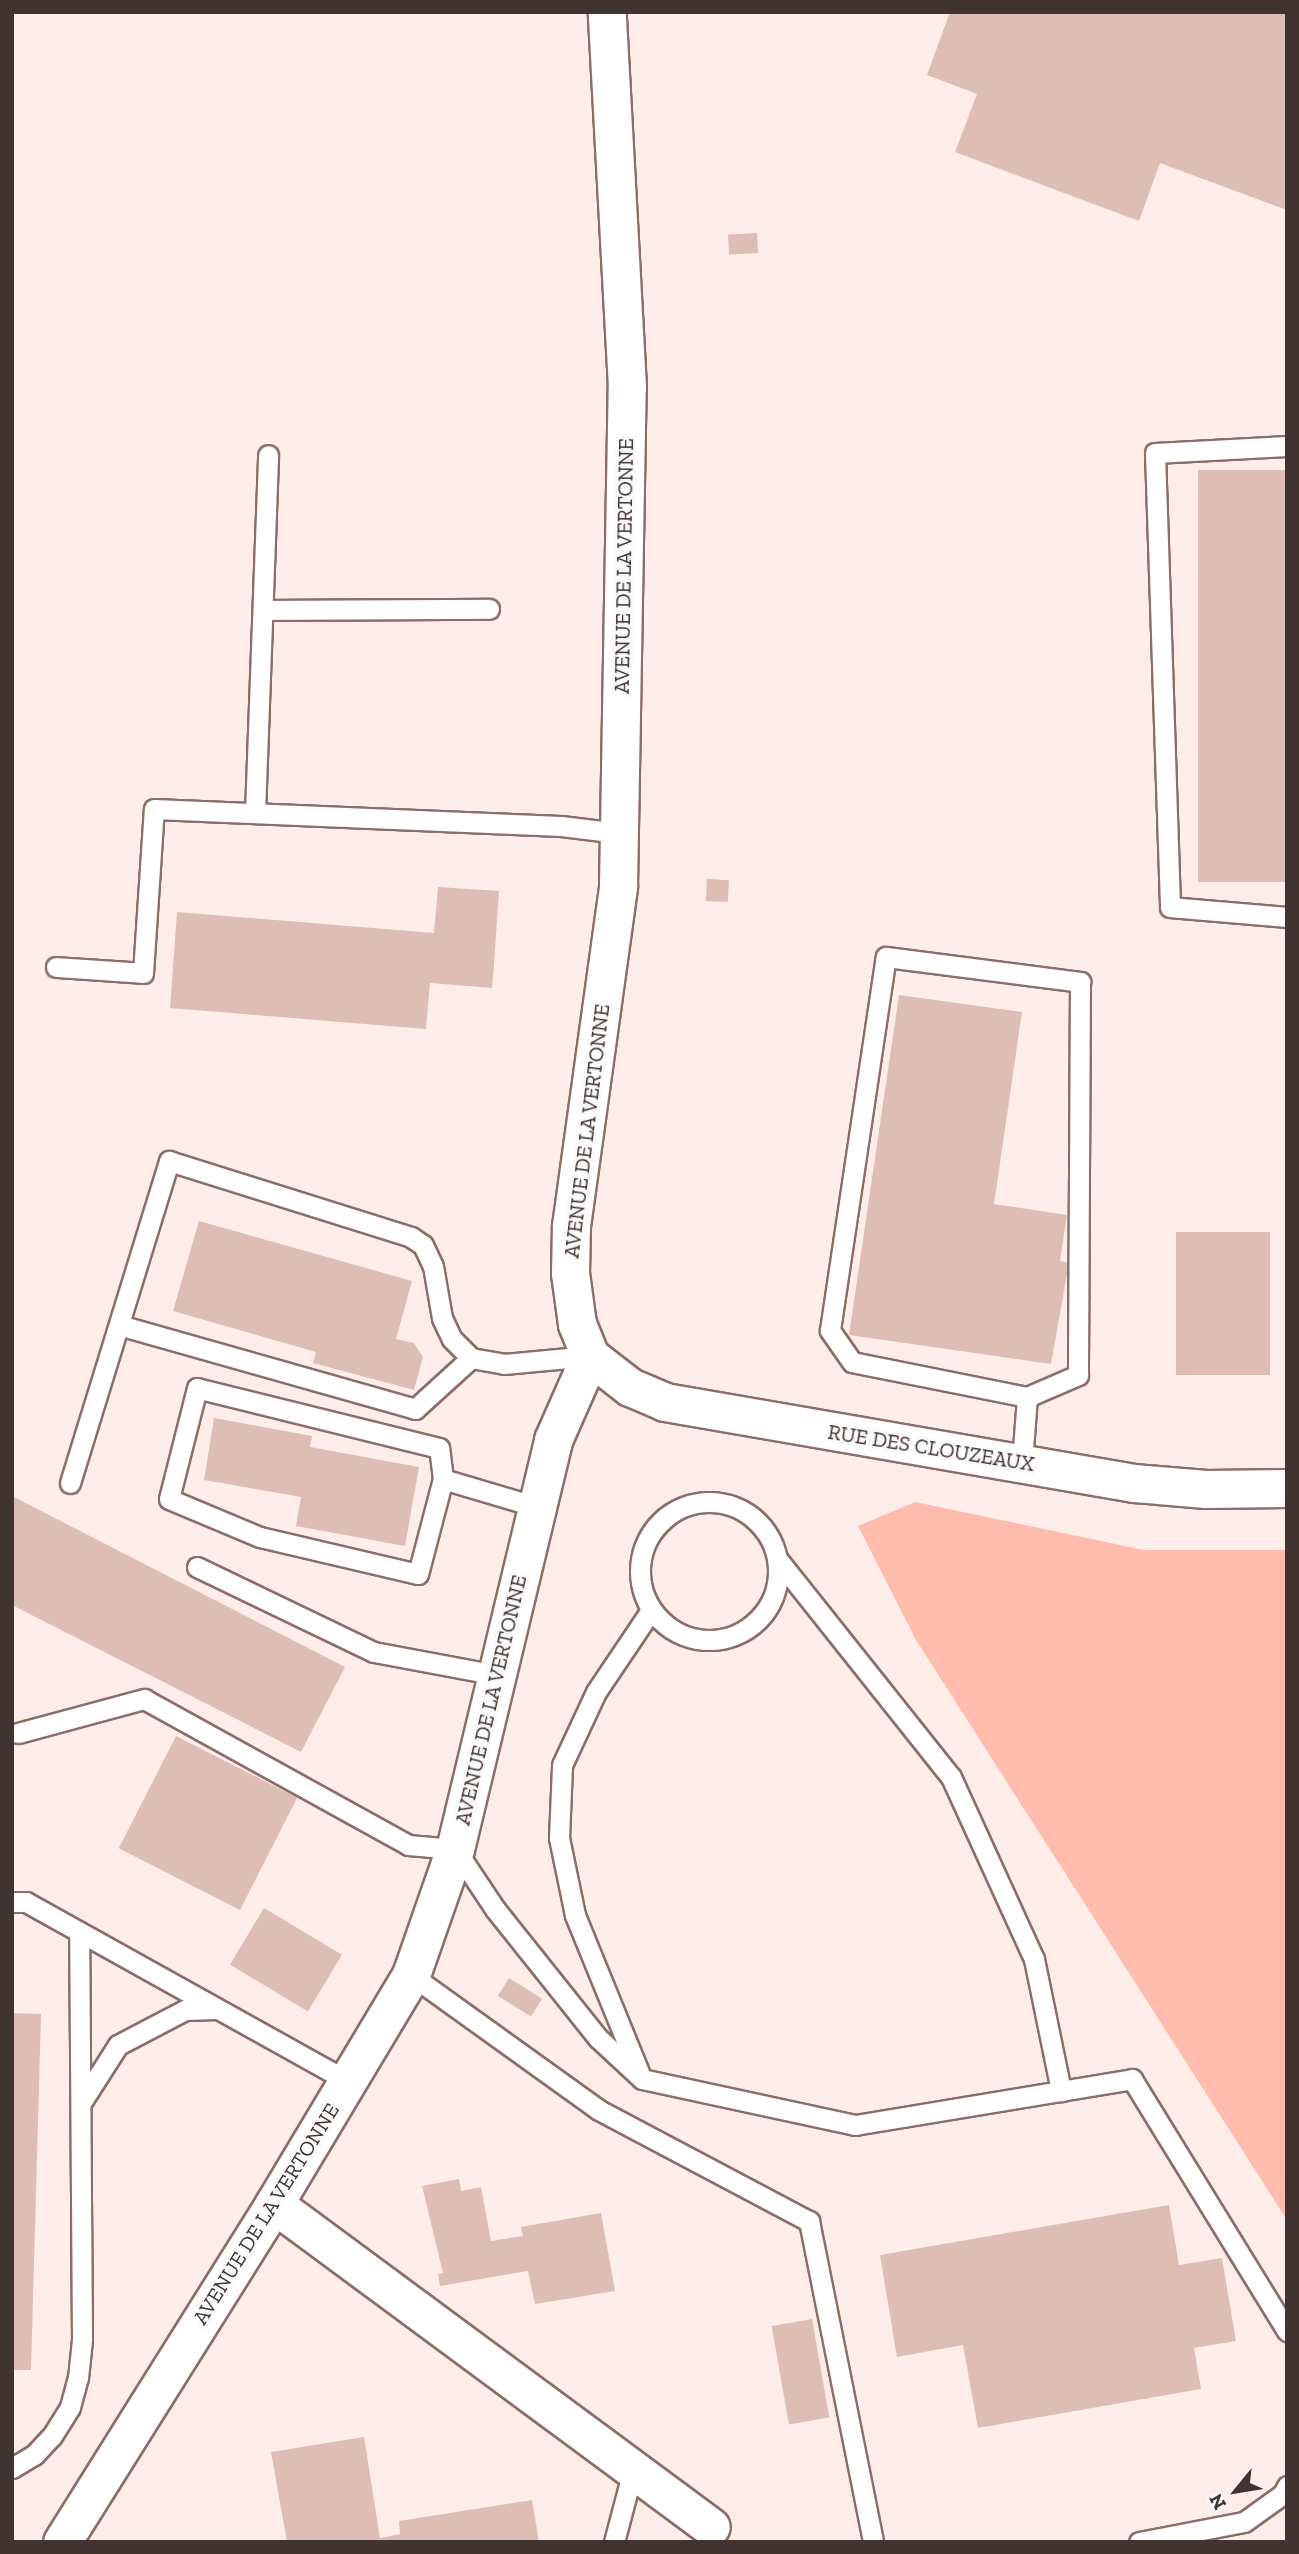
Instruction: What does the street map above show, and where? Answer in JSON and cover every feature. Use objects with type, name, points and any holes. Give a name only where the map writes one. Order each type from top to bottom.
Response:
[{"type":"street","name":"AVENUE DE LA VERTONNE","points":[[62,2542],[274,2204],[411,1975],[455,1849],[553,1440],[590,1356],[577,1324],[570,1272],[571,1226],[618,886],[627,387],[607,12]]},
{"type":"street","name":"RUE DES CLOUZEAUX","points":[[590,1356],[620,1381],[665,1402],[1134,1483],[1287,1488]]},
{"type":"street","points":[[274,2204],[720,2534]]},
{"type":"lane","points":[[1287,446],[1155,453],[1170,907],[1287,917]]},
{"type":"lane","points":[[255,813],[268,455]]},
{"type":"lane","points":[[262,610],[489,609]]},
{"type":"lane","points":[[56,967],[143,973],[154,809],[561,826],[619,833]]},
{"type":"lane","points":[[886,957],[1080,982],[1078,1375],[1027,1397],[852,1362],[830,1330],[886,957]]},
{"type":"lane","points":[[71,1483],[169,1161],[411,1237],[423,1245],[433,1266],[442,1318],[452,1339],[471,1357],[504,1364],[590,1356]]},
{"type":"lane","points":[[119,1325],[415,1409],[471,1357]]},
{"type":"lane","points":[[197,1388],[439,1448],[443,1479],[418,1574],[260,1537],[169,1499],[197,1388]]},
{"type":"lane","points":[[1022,1462],[1027,1397]]},
{"type":"lane","points":[[443,1479],[537,1507]]},
{"type":"lane","points":[[779,1561],[776,1592],[761,1619],[734,1637],[704,1642],[674,1632],[651,1610],[640,1581],[642,1550],[657,1523],[683,1506],[715,1500],[744,1510],[767,1531],[779,1561],[951,1777],[1034,1959],[1061,2091]]},
{"type":"lane","points":[[197,1567],[374,1652],[497,1675]]},
{"type":"lane","points":[[642,2079],[575,1916],[559,1838],[562,1765],[596,1692],[651,1610]]},
{"type":"lane","points":[[18,1734],[144,1699],[408,1845],[455,1849],[495,1909],[598,2038],[642,2079],[855,2125],[1132,2079],[1287,2331]]},
{"type":"lane","points":[[12,1902],[26,1902],[347,2081]]},
{"type":"lane","points":[[12,2468],[34,2455],[52,2436],[70,2407],[78,2378],[82,2339],[79,1932]]},
{"type":"lane","points":[[411,1975],[599,2110],[809,2221],[873,2542]]},
{"type":"lane","points":[[79,2107],[97,2072],[118,2045],[185,2010],[218,2009]]},
{"type":"lane","points":[[614,2542],[633,2470]]},
{"type":"lane","points":[[1139,2542],[1244,2522],[1283,2494],[1287,2486]]},
{"type":"shaded area","points":[[12,12],[1287,12],[1287,2542],[12,2542]]},
{"type":"shaded area","points":[[915,1502],[1144,1550],[1287,1550],[1287,2220],[916,1640],[858,1526]]},
{"type":"building","points":[[950,12],[1287,12],[1287,210],[1160,163],[1139,221],[955,152],[977,94],[927,75]]},
{"type":"building","points":[[757,233],[758,253],[729,254],[728,235]]},
{"type":"building","points":[[1198,470],[1287,470],[1287,882],[1198,882]]},
{"type":"building","points":[[707,879],[729,880],[728,902],[706,901]]},
{"type":"building","points":[[438,887],[499,891],[492,988],[430,983],[426,1029],[170,1008],[177,912],[434,933]]},
{"type":"building","points":[[899,995],[1022,1012],[994,1204],[1067,1215],[1060,1261],[1069,1263],[1051,1364],[849,1335]]},
{"type":"building","points":[[199,1221],[412,1281],[396,1339],[414,1343],[423,1357],[414,1390],[313,1363],[316,1352],[173,1311]]},
{"type":"building","points":[[1176,1232],[1270,1232],[1270,1375],[1176,1375]]},
{"type":"building","points":[[214,1418],[312,1436],[310,1447],[419,1467],[405,1546],[296,1526],[301,1497],[204,1480]]},
{"type":"building","points":[[12,1496],[345,1667],[301,1752],[12,1605]]},
{"type":"building","points":[[176,1736],[297,1798],[240,1910],[119,1848]]},
{"type":"building","points":[[264,1908],[342,1955],[308,2011],[230,1965]]},
{"type":"building","points":[[509,1978],[542,1999],[531,2016],[498,1996]]},
{"type":"building","points":[[12,2013],[41,2014],[31,2370],[12,2370]]},
{"type":"building","points":[[459,2179],[461,2191],[481,2187],[491,2241],[523,2236],[521,2227],[601,2213],[615,2291],[535,2304],[528,2271],[440,2286],[438,2274],[443,2273],[422,2186]]},
{"type":"building","points":[[1169,2205],[1179,2265],[1222,2258],[1236,2341],[1194,2348],[1201,2389],[978,2428],[963,2345],[897,2357],[880,2255]]},
{"type":"building","points":[[812,2319],[829,2417],[789,2425],[772,2326]]},
{"type":"building","points":[[364,2437],[380,2538],[400,2534],[399,2521],[532,2500],[539,2542],[287,2542],[271,2452]]}]
